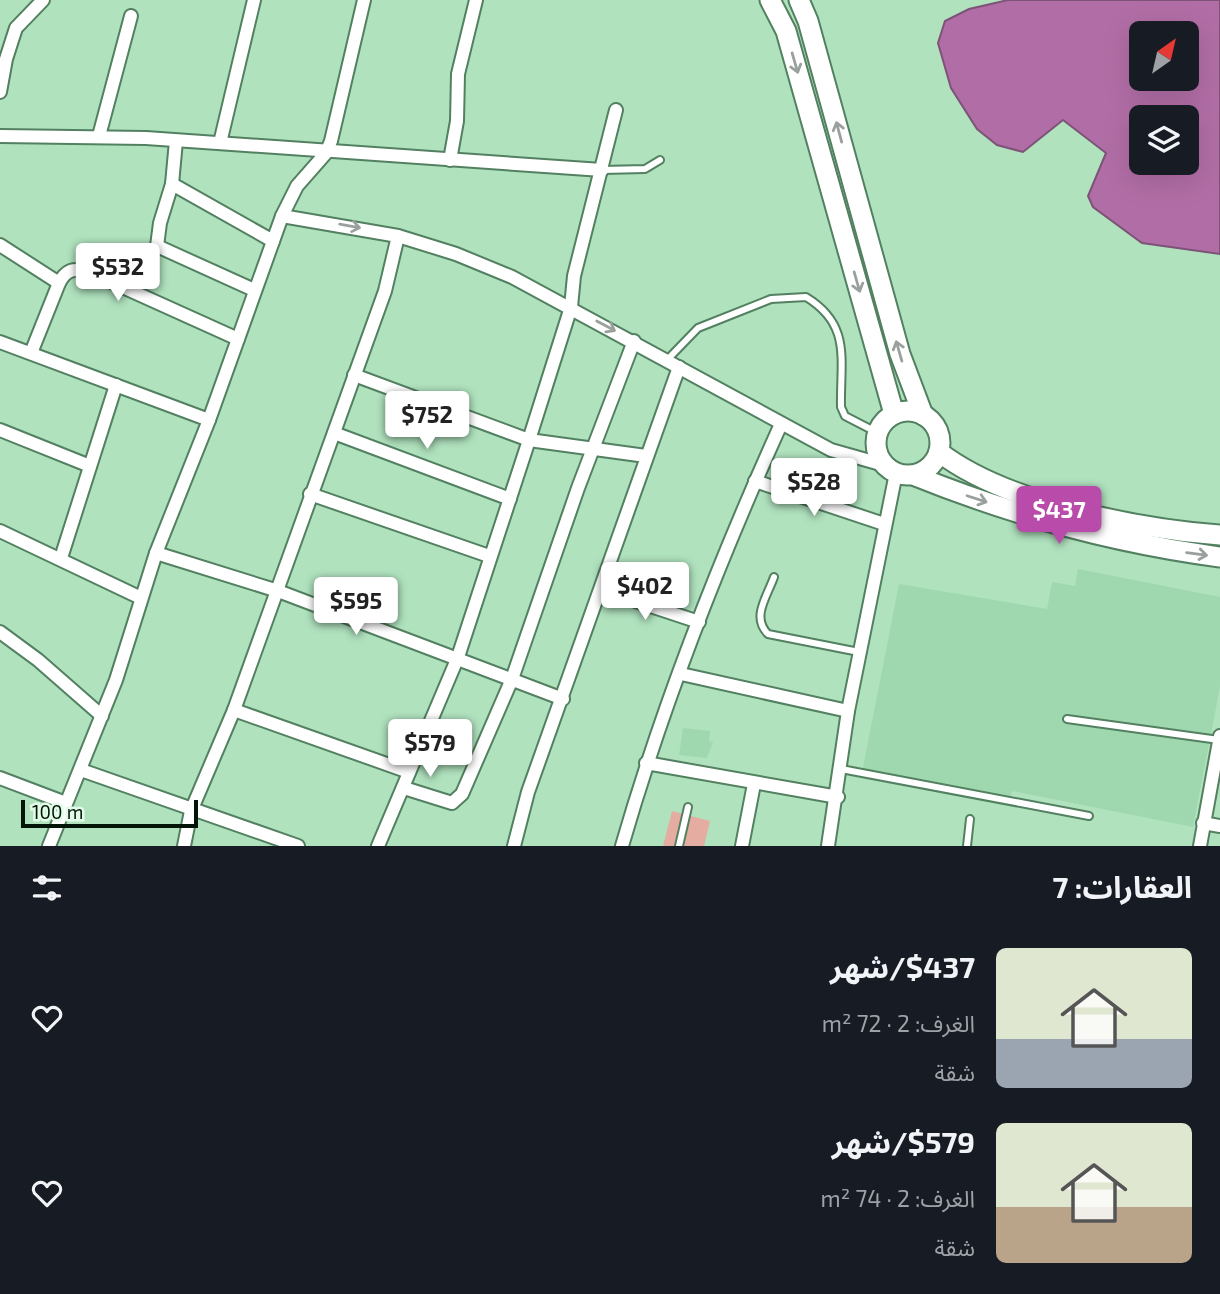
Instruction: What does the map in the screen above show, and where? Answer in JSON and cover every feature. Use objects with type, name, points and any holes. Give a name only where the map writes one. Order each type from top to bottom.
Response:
[{"type":"street","points":[[0,92],[5,59],[16,28],[43,0]]},
{"type":"street","points":[[220,143],[254,0]]},
{"type":"street","points":[[49,846],[102,716],[156,553],[209,420],[272,241],[297,186],[326,153],[364,0]]},
{"type":"street","points":[[450,160],[457,121],[458,74],[476,0]]},
{"type":"street","points":[[770,0],[786,31],[894,414]]},
{"type":"street","points":[[799,0],[808,21],[900,354],[923,415],[939,435],[939,452],[932,465],[898,471]]},
{"type":"street","points":[[99,136],[131,16]]},
{"type":"street","points":[[378,846],[458,657],[489,556],[510,499],[571,307],[574,276],[617,110]]},
{"type":"street","points":[[0,136],[99,136],[602,170]]},
{"type":"street","points":[[176,141],[172,184],[160,223],[157,246],[254,290]]},
{"type":"street","points":[[172,184],[272,241]]},
{"type":"street","points":[[282,216],[398,236],[490,268],[571,307],[781,424],[844,455],[1066,527],[1149,547],[1220,557]]},
{"type":"street","points":[[184,846],[191,811],[234,710],[384,291],[398,236]]},
{"type":"street","points":[[0,245],[59,283]]},
{"type":"street","points":[[30,353],[59,283],[69,270],[86,270],[238,339]]},
{"type":"street","points":[[404,788],[448,802],[459,799],[512,679],[592,449],[634,341]]},
{"type":"street","points":[[0,342],[209,420]]},
{"type":"street","points":[[514,846],[528,792],[601,590],[646,456],[673,363]]},
{"type":"street","points":[[354,375],[529,440],[646,456]]},
{"type":"street","points":[[61,558],[116,385]]},
{"type":"street","points":[[898,471],[876,444],[881,425],[894,414],[904,411],[923,415]]},
{"type":"street","points":[[622,846],[646,763],[699,622],[755,481],[781,424]]},
{"type":"street","points":[[0,430],[90,466]]},
{"type":"street","points":[[334,433],[510,499]]},
{"type":"street","points":[[939,452],[979,478],[1058,504],[1149,526],[1220,535]]},
{"type":"street","points":[[828,846],[838,797],[848,711],[859,652],[884,524],[898,471]]},
{"type":"street","points":[[755,481],[884,524]]},
{"type":"street","points":[[310,494],[489,556]]},
{"type":"street","points":[[0,531],[141,598]]},
{"type":"street","points":[[156,553],[278,591],[563,699]]},
{"type":"street","points":[[601,590],[699,622]]},
{"type":"street","points":[[0,632],[38,660],[102,716]]},
{"type":"street","points":[[681,674],[848,711]]},
{"type":"street","points":[[234,710],[409,772]]},
{"type":"street","points":[[1200,846],[1220,739]]},
{"type":"street","points":[[646,763],[838,797]]},
{"type":"street","points":[[81,770],[191,811],[298,846]]},
{"type":"street","points":[[0,778],[66,803]]},
{"type":"street","points":[[741,846],[754,784]]},
{"type":"street","points":[[1203,823],[1220,826]]},
{"type":"lane","points":[[602,170],[645,169],[660,160]]},
{"type":"lane","points":[[673,363],[698,328],[771,299],[806,297],[831,317],[840,335],[841,407],[845,416],[878,433]]},
{"type":"lane","points":[[774,577],[758,618],[759,625],[768,634],[859,652]]},
{"type":"lane","points":[[1067,719],[1220,739]]},
{"type":"lane","points":[[841,769],[1089,816]]},
{"type":"lane","points":[[679,846],[688,807]]},
{"type":"lane","points":[[967,846],[970,819]]},
{"type":"shaded area","points":[[1008,0],[1220,0],[1220,254],[1142,243],[1093,207],[1088,196],[1106,153],[1063,120],[1023,152],[997,145],[977,129],[951,88],[938,43],[945,21],[969,9]]},
{"type":"shaded area","points":[[1078,569],[1220,597],[1220,687],[1193,827],[1012,791],[1009,806],[861,778],[899,584],[1047,609],[1052,582],[1075,586]]},
{"type":"shaded area","points":[[683,728],[710,731],[709,741],[713,742],[707,758],[679,755]]},
{"type":"shaded area","points":[[672,811],[710,821],[704,846],[663,846]]}]
